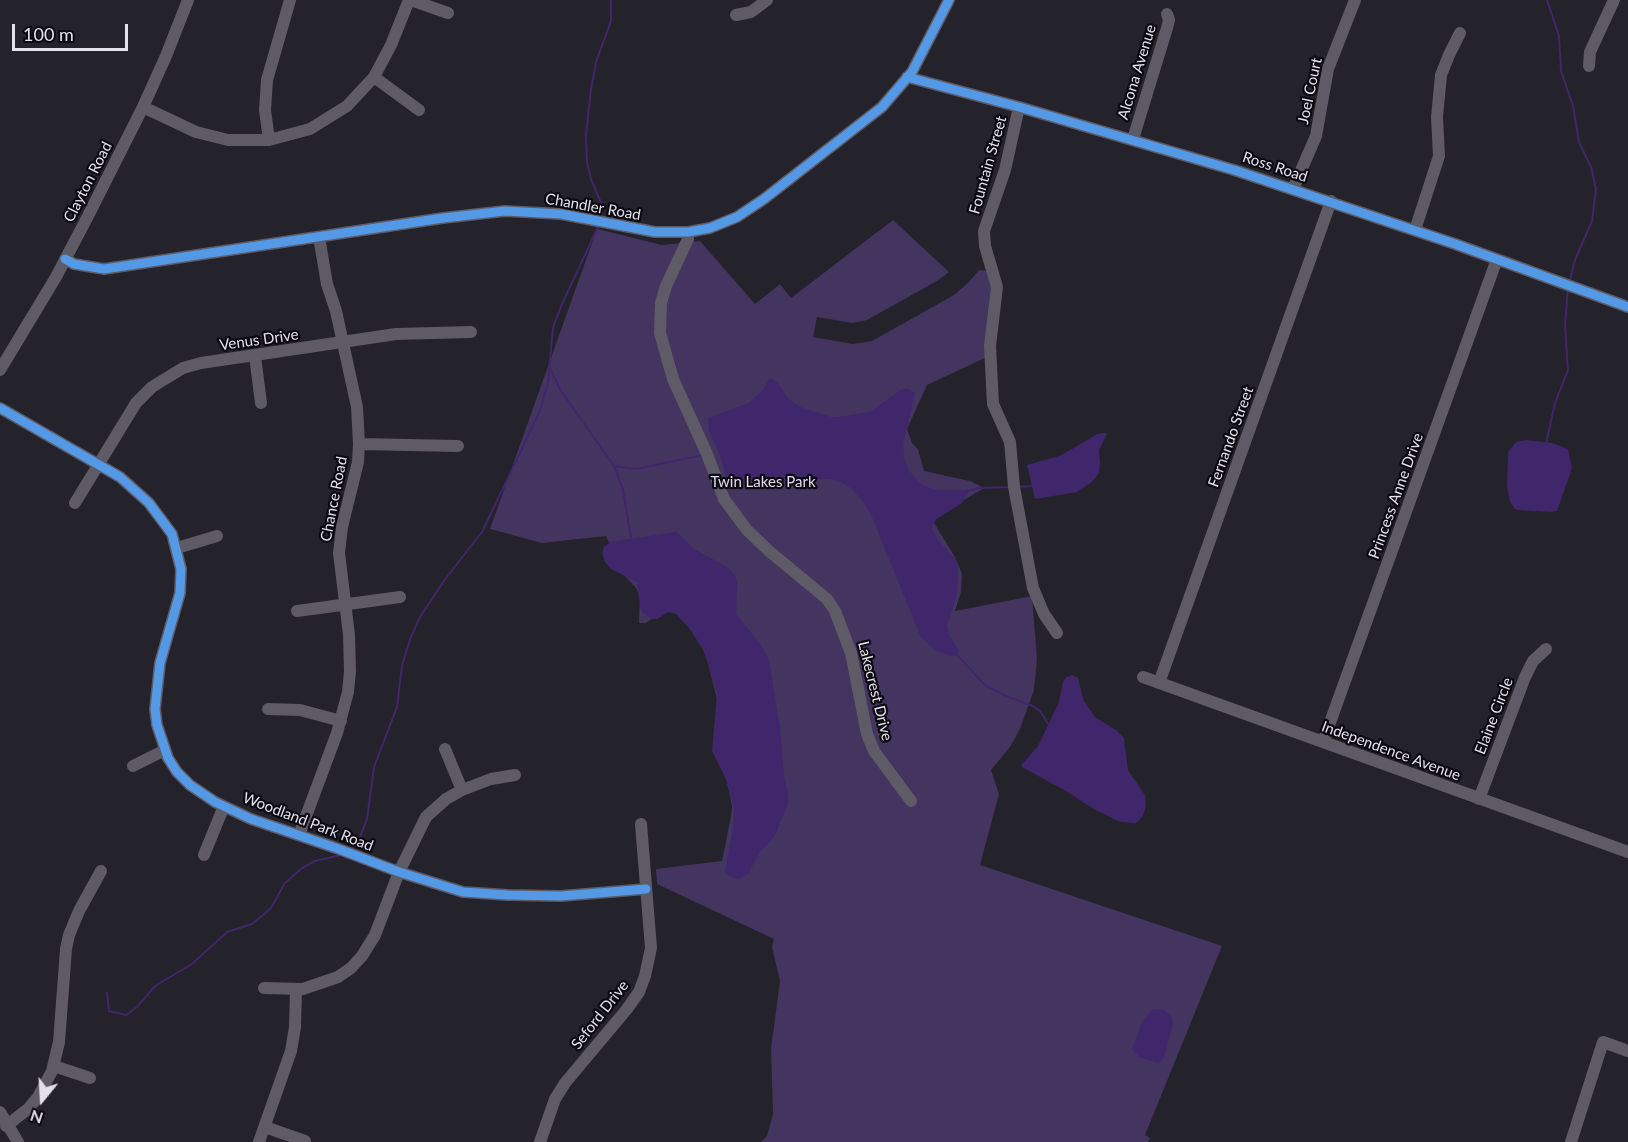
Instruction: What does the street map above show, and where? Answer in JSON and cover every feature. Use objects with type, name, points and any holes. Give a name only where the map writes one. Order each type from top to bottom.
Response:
[{"type":"street","name":"Clayton Road","points":[[0,370],[65,259],[143,107],[188,0]]},
{"type":"street","points":[[269,140],[265,102],[267,80],[290,0]]},
{"type":"street","points":[[143,107],[196,132],[213,137],[247,142],[269,140],[301,132],[326,120],[347,106],[374,77],[391,45],[410,0],[448,14]]},
{"type":"street","points":[[736,15],[751,12],[767,0]]},
{"type":"street","name":"Chandler Road","points":[[65,259],[74,264],[104,269],[470,214],[516,211],[574,216],[655,232],[688,232],[727,222],[755,206],[882,106],[907,77],[949,0]]},
{"type":"street","name":"Joel Court","points":[[1293,189],[1316,136],[1325,82],[1355,0]]},
{"type":"street","points":[[1589,66],[1590,52],[1614,0]]},
{"type":"street","name":"Alcona Avenue","points":[[1133,140],[1167,28],[1169,20],[1167,14]]},
{"type":"street","points":[[1415,230],[1438,156],[1437,117],[1441,75],[1460,33]]},
{"type":"street","points":[[374,77],[419,110]]},
{"type":"street","name":"Ross Road","points":[[907,77],[1133,140],[1331,201],[1628,307]]},
{"type":"street","name":"Fountain Street","points":[[1019,107],[1005,171],[984,231],[985,246],[997,287],[990,346],[993,404],[1010,442],[1014,487],[1033,588],[1044,614],[1057,633]]},
{"type":"street","name":"Fernando Street","points":[[1159,682],[1331,201]]},
{"type":"street","name":"Lakecrest Drive","points":[[688,232],[688,239],[663,295],[660,313],[660,333],[673,379],[724,498],[752,535],[827,599],[835,611],[851,653],[867,734],[874,751],[911,801]]},
{"type":"street","name":"Chance Road","points":[[299,835],[341,721],[350,671],[349,635],[339,553],[344,520],[357,469],[359,444],[357,407],[336,311],[327,284],[319,237]]},
{"type":"street","name":"Princess Anne Drive","points":[[1323,742],[1497,259]]},
{"type":"street","name":"Venus Drive","points":[[75,503],[136,403],[162,379],[183,368],[408,333],[471,332]]},
{"type":"street","points":[[255,356],[261,403]]},
{"type":"street","name":"Woodland Park Road","points":[[0,408],[120,477],[149,503],[167,526],[177,548],[181,569],[180,593],[160,663],[156,718],[165,750],[172,765],[184,780],[224,806],[250,819],[442,887],[472,893],[561,896],[646,889]]},
{"type":"street","points":[[359,444],[458,446]]},
{"type":"street","points":[[177,548],[217,536]]},
{"type":"street","points":[[297,611],[400,597]]},
{"type":"street","name":"Elaine Circle","points":[[1479,799],[1525,677],[1533,661],[1546,649]]},
{"type":"street","name":"Independence Avenue","points":[[1143,677],[1628,852]]},
{"type":"street","points":[[268,709],[300,710],[341,721]]},
{"type":"street","points":[[444,749],[462,790]]},
{"type":"street","points":[[133,766],[165,750]]},
{"type":"street","points":[[264,988],[296,990],[319,985],[338,977],[362,956],[375,935],[399,872],[426,817],[446,799],[462,790],[491,779],[515,775]]},
{"type":"street","points":[[204,855],[224,806]]},
{"type":"street","name":"Seford Drive","points":[[540,1142],[555,1099],[565,1083],[627,1010],[639,992],[649,961],[651,948],[641,824]]},
{"type":"street","points":[[6,1126],[38,1097],[54,1066],[59,1042],[69,935],[101,871]]},
{"type":"street","points":[[259,1142],[291,1052],[295,1027],[296,990]]},
{"type":"street","points":[[1571,1142],[1603,1042],[1628,1051]]},
{"type":"street","points":[[54,1066],[90,1078]]},
{"type":"street","points":[[0,1112],[6,1126],[18,1142]]},
{"type":"street","points":[[265,1126],[305,1141]]},
{"type":"green space","name":"Twin Lakes Park","points":[[893,220],[949,272],[867,320],[852,323],[817,317],[813,337],[853,344],[872,341],[954,295],[979,270],[989,271],[1000,277],[985,358],[927,385],[907,429],[912,443],[918,449],[924,471],[970,481],[984,488],[959,503],[929,515],[955,557],[962,574],[961,592],[955,611],[1032,596],[1037,659],[1034,690],[1020,729],[1010,747],[991,770],[999,794],[980,865],[1222,946],[1145,1135],[1150,1138],[1148,1142],[761,1142],[767,1136],[773,1114],[771,1049],[780,981],[772,947],[774,939],[657,884],[656,869],[722,861],[731,816],[732,806],[725,773],[719,707],[707,660],[696,632],[670,606],[646,623],[639,623],[640,596],[622,573],[606,536],[542,543],[490,529],[597,229],[662,245],[700,241],[755,304],[780,284],[791,298]]},
{"type":"shaded area","points":[[770,378],[776,381],[789,399],[800,407],[831,417],[870,412],[902,389],[909,389],[915,393],[903,444],[908,469],[919,483],[927,487],[936,490],[970,490],[961,504],[936,519],[932,528],[937,539],[956,560],[958,569],[957,594],[947,626],[949,635],[959,650],[957,656],[939,652],[920,635],[870,512],[852,489],[831,479],[781,478],[755,481],[733,480],[726,476],[719,452],[709,431],[708,418],[749,403],[762,391]]},
{"type":"shaded area","points":[[1097,434],[1107,434],[1099,450],[1099,473],[1092,482],[1077,492],[1035,499],[1027,465],[1062,455]]},
{"type":"shaded area","points":[[1526,440],[1552,443],[1568,449],[1572,468],[1557,511],[1518,510],[1510,502],[1507,486],[1508,452],[1516,442]]},
{"type":"shaded area","points":[[677,532],[694,549],[727,567],[735,575],[736,614],[760,644],[769,660],[780,728],[788,804],[774,837],[760,852],[747,875],[739,879],[729,876],[725,871],[734,809],[726,779],[712,751],[717,693],[704,651],[689,628],[676,614],[668,612],[657,619],[652,619],[643,613],[637,582],[611,569],[602,553],[604,547],[610,542]]},
{"type":"shaded area","points":[[1073,675],[1078,678],[1084,701],[1095,717],[1124,738],[1128,770],[1145,795],[1146,806],[1143,816],[1136,823],[1120,822],[1022,767],[1022,764],[1038,746],[1059,702],[1063,682],[1066,677]]},
{"type":"shaded area","points":[[1154,1009],[1164,1010],[1171,1015],[1173,1023],[1164,1058],[1158,1063],[1139,1057],[1132,1049],[1142,1022]]},
{"type":"waterway","points":[[602,217],[601,203],[587,162],[586,135],[596,62],[611,21],[611,0]]},
{"type":"waterway","points":[[1547,0],[1559,36],[1561,71],[1573,106],[1579,142],[1591,167],[1596,189],[1592,221],[1575,260],[1570,280]]},
{"type":"waterway","points":[[351,849],[360,837],[367,819],[374,767],[397,707],[402,666],[410,639],[420,617],[446,578],[482,532],[539,413],[548,383],[553,327],[599,225]]},
{"type":"waterway","points":[[1546,444],[1555,403],[1568,370],[1565,325],[1568,288]]},
{"type":"waterway","points":[[550,368],[561,391],[614,466],[623,490],[631,538]]},
{"type":"waterway","points":[[614,466],[636,469],[703,455]]},
{"type":"waterway","points":[[1017,487],[1033,486]]},
{"type":"waterway","points":[[967,491],[1009,487]]},
{"type":"waterway","points":[[956,654],[985,685],[1033,706],[1040,711],[1049,725]]},
{"type":"waterway","points":[[107,993],[109,1011],[126,1015],[137,1007],[155,986],[192,964],[227,932],[252,924],[262,916],[271,908],[285,883],[302,868],[315,861],[341,855]]},
{"type":"cycle path","points":[[65,259],[74,264],[104,269],[443,218],[505,211],[561,214],[655,232],[688,232],[710,228],[737,217],[764,199],[882,107],[912,72],[949,0]]},
{"type":"cycle path","points":[[907,77],[1234,170],[1455,244],[1628,307]]},
{"type":"cycle path","points":[[0,408],[120,477],[149,503],[172,534],[181,569],[180,593],[160,663],[155,709],[157,725],[168,758],[177,772],[190,785],[215,802],[251,819],[399,872],[463,892],[561,896],[646,889]]}]
